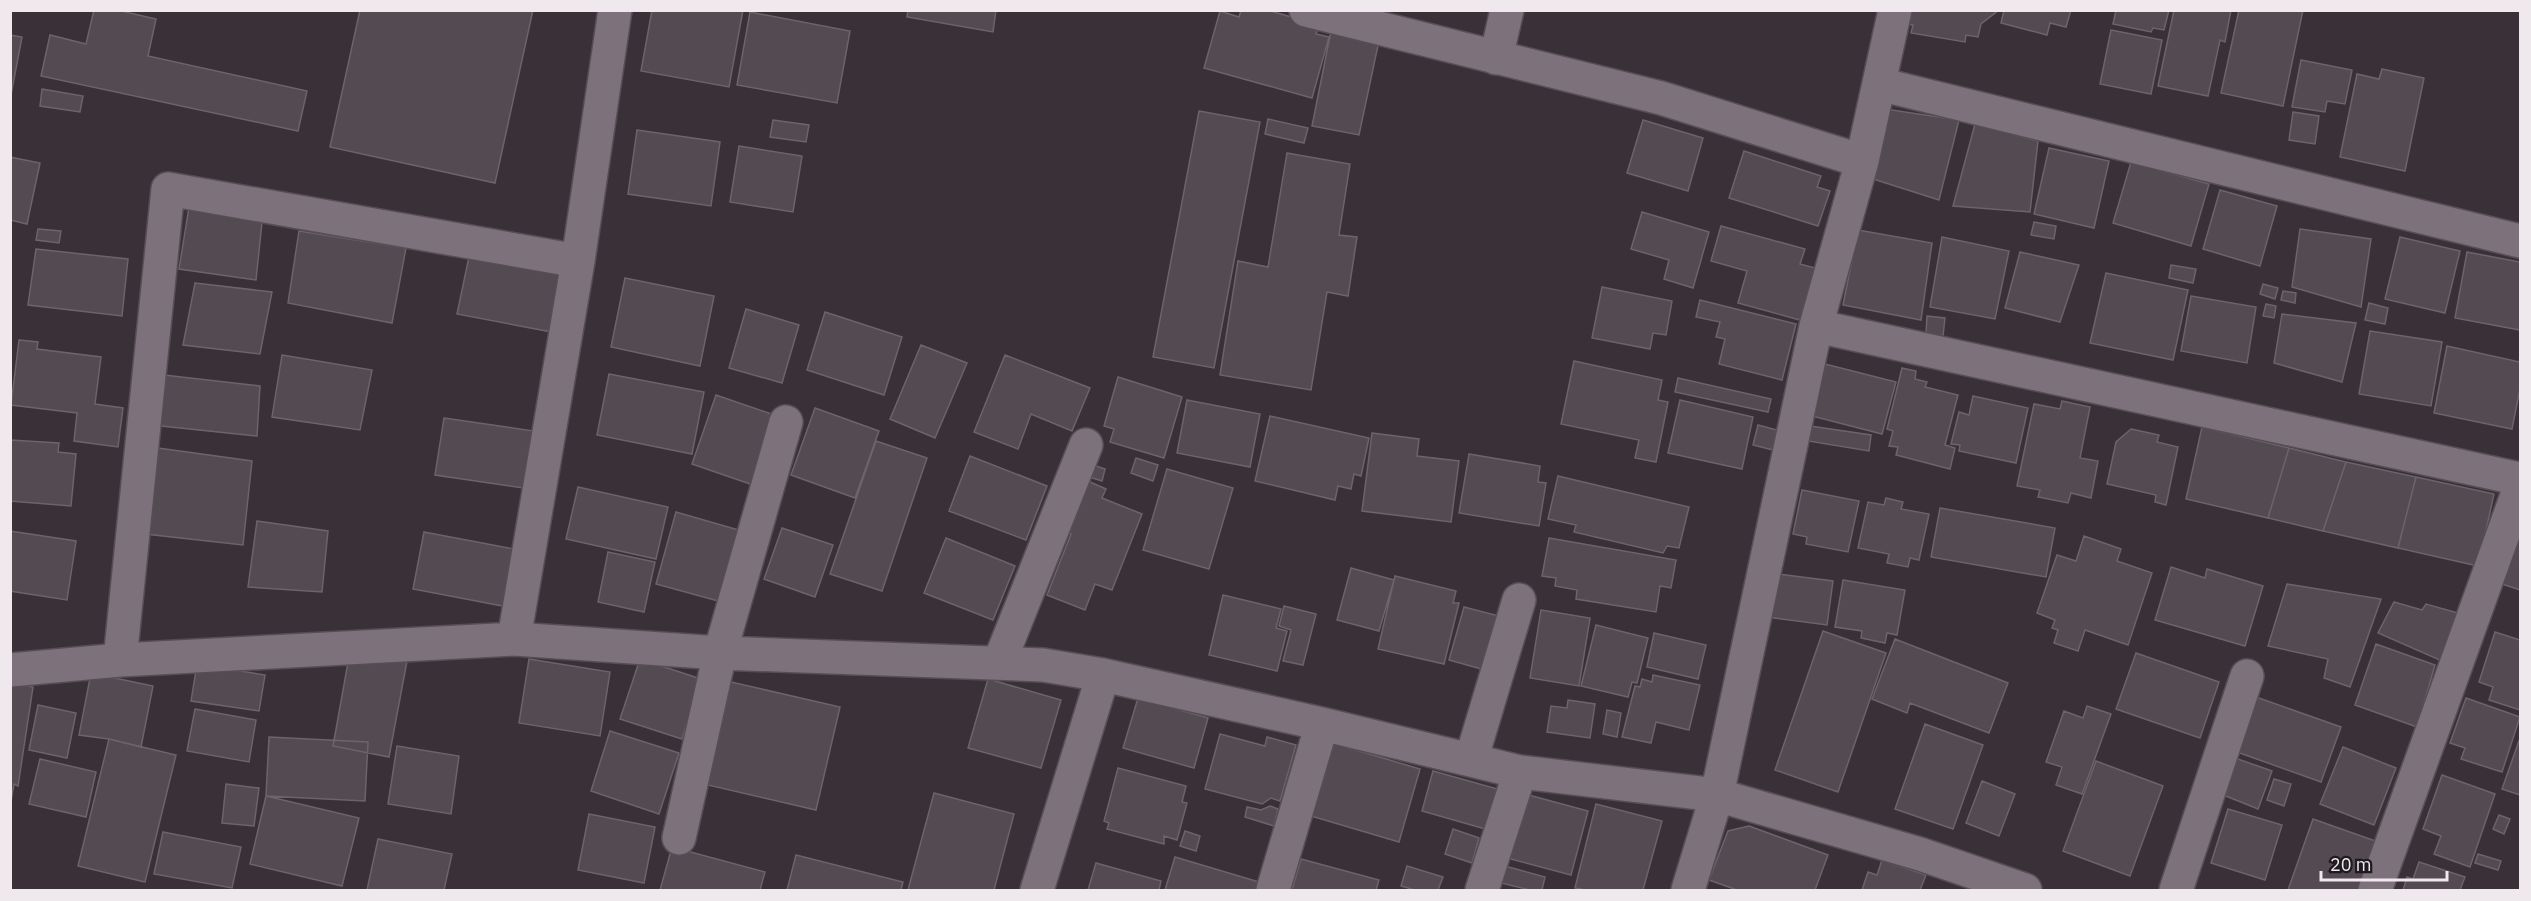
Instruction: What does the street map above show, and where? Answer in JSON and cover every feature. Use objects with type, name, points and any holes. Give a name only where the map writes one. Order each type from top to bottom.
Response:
[{"type":"street","points":[[514,639],[578,261],[615,10]]},
{"type":"street","points":[[1306,10],[1347,15],[1496,58],[1661,98],[1862,161]]},
{"type":"street","points":[[1496,58],[1507,10]]},
{"type":"street","points":[[1688,891],[1717,795],[1816,326],[1862,161],[1895,10]]},
{"type":"street","points":[[1879,84],[2520,241]]},
{"type":"street","points":[[120,660],[168,189],[578,261]]},
{"type":"street","points":[[1816,326],[2520,479]]},
{"type":"street","points":[[679,838],[720,653],[786,422]]},
{"type":"street","points":[[999,663],[1086,445]]},
{"type":"street","points":[[2375,891],[2520,488]]},
{"type":"street","points":[[1471,760],[1519,600]]},
{"type":"street","points":[[10,670],[120,660],[514,639],[720,653],[1043,665],[1103,675],[1322,724],[1520,772],[1717,795],[1920,854],[2025,891]]},
{"type":"street","points":[[1036,891],[1103,675]]},
{"type":"street","points":[[2176,891],[2247,676]]},
{"type":"street","points":[[1273,891],[1322,724]]},
{"type":"street","points":[[1482,891],[1520,772]]},
{"type":"building","points":[[94,10],[117,10],[156,19],[148,56],[307,91],[298,131],[41,76],[50,35],[86,44]]},
{"type":"building","points":[[360,10],[533,10],[495,183],[330,147]]},
{"type":"building","points":[[652,10],[743,10],[729,87],[641,71]]},
{"type":"building","points":[[908,10],[996,10],[993,32],[907,17]]},
{"type":"building","points":[[1241,10],[1267,10],[1319,25],[1316,34],[1329,37],[1312,98],[1204,68],[1220,11],[1239,17]]},
{"type":"building","points":[[1907,10],[1999,10],[1981,24],[1978,37],[1966,35],[1965,42],[1911,33],[1913,25],[1904,24]]},
{"type":"building","points":[[2004,10],[2071,10],[2066,27],[2050,23],[2047,35],[2001,23]]},
{"type":"building","points":[[2116,10],[2169,10],[2164,30],[2153,28],[2151,32],[2113,24]]},
{"type":"building","points":[[2174,10],[2231,10],[2225,42],[2220,40],[2208,96],[2158,86]]},
{"type":"building","points":[[2239,10],[2303,10],[2283,106],[2221,93]]},
{"type":"building","points":[[750,12],[850,31],[837,103],[737,85]]},
{"type":"building","points":[[1332,26],[1380,36],[1359,135],[1312,126]]},
{"type":"building","points":[[2111,30],[2162,40],[2151,94],[2100,84]]},
{"type":"building","points":[[10,35],[22,37],[10,100]]},
{"type":"building","points":[[2301,60],[2352,70],[2345,104],[2327,101],[2325,112],[2292,107]]},
{"type":"building","points":[[2382,69],[2424,78],[2405,171],[2340,157],[2357,74],[2379,79]]},
{"type":"building","points":[[42,89],[83,96],[80,112],[40,106]]},
{"type":"building","points":[[1885,109],[1959,120],[1939,200],[1873,179]]},
{"type":"building","points":[[1199,111],[1260,122],[1214,368],[1153,357]]},
{"type":"building","points":[[2293,112],[2319,116],[2315,144],[2289,140]]},
{"type":"building","points":[[1268,119],[1308,128],[1304,143],[1265,134]]},
{"type":"building","points":[[773,120],[809,125],[806,142],[770,137]]},
{"type":"building","points":[[1643,120],[1703,138],[1688,191],[1627,173]]},
{"type":"building","points":[[1975,124],[2038,141],[2030,212],[1953,206]]},
{"type":"building","points":[[637,130],[720,142],[711,206],[628,194]]},
{"type":"building","points":[[739,146],[802,156],[793,212],[730,202]]},
{"type":"building","points":[[2049,148],[2109,161],[2094,228],[2034,214]]},
{"type":"building","points":[[1744,151],[1821,176],[1817,187],[1830,191],[1818,226],[1729,198]]},
{"type":"building","points":[[1287,153],[1350,164],[1339,235],[1357,237],[1348,296],[1327,292],[1311,390],[1220,375],[1238,261],[1268,267]]},
{"type":"building","points":[[10,157],[40,163],[27,224],[10,220]]},
{"type":"building","points":[[2131,162],[2209,184],[2191,246],[2113,223]]},
{"type":"building","points":[[2220,190],[2277,206],[2260,266],[2203,249]]},
{"type":"building","points":[[190,201],[263,213],[256,280],[179,269]]},
{"type":"building","points":[[1642,212],[1709,232],[1693,288],[1664,279],[1669,260],[1631,249]]},
{"type":"building","points":[[2034,222],[2056,226],[2054,239],[2031,235]]},
{"type":"building","points":[[1721,226],[1805,249],[1800,264],[1815,268],[1800,320],[1738,303],[1747,271],[1711,261]]},
{"type":"building","points":[[38,229],[61,231],[59,243],[36,240]]},
{"type":"building","points":[[2300,229],[2371,239],[2361,307],[2292,287]]},
{"type":"building","points":[[1858,230],[1932,243],[1921,320],[1843,305]]},
{"type":"building","points":[[299,231],[406,248],[392,323],[288,303]]},
{"type":"building","points":[[1942,237],[2009,251],[1995,319],[1930,307]]},
{"type":"building","points":[[2400,237],[2460,251],[2445,313],[2385,299]]},
{"type":"building","points":[[36,249],[128,259],[122,316],[28,305]]},
{"type":"building","points":[[470,252],[569,270],[557,333],[457,314]]},
{"type":"building","points":[[2020,252],[2079,265],[2060,322],[2005,308]]},
{"type":"building","points":[[2467,252],[2520,262],[2520,330],[2455,318]]},
{"type":"building","points":[[2171,265],[2196,269],[2193,283],[2169,278]]},
{"type":"building","points":[[2106,273],[2188,290],[2173,360],[2090,343]]},
{"type":"building","points":[[625,278],[714,296],[700,366],[611,347]]},
{"type":"building","points":[[195,283],[272,292],[260,354],[183,345]]},
{"type":"building","points":[[2263,284],[2278,288],[2275,299],[2260,294]]},
{"type":"building","points":[[1602,287],[1672,301],[1666,335],[1653,333],[1650,349],[1592,338]]},
{"type":"building","points":[[2283,291],[2296,293],[2295,303],[2281,300]]},
{"type":"building","points":[[2191,296],[2256,307],[2247,363],[2181,351]]},
{"type":"building","points":[[1700,300],[1796,324],[1782,380],[1719,364],[1725,339],[1716,337],[1720,322],[1696,317]]},
{"type":"building","points":[[2369,303],[2388,308],[2385,324],[2365,320]]},
{"type":"building","points":[[2266,304],[2276,306],[2274,318],[2263,316]]},
{"type":"building","points":[[746,309],[799,325],[782,383],[729,368]]},
{"type":"building","points":[[825,312],[902,337],[884,395],[807,370]]},
{"type":"building","points":[[2282,314],[2356,323],[2342,382],[2274,363]]},
{"type":"building","points":[[1927,316],[1945,318],[1943,336],[1926,334]]},
{"type":"building","points":[[2370,331],[2442,342],[2431,406],[2359,394]]},
{"type":"building","points":[[19,340],[38,342],[37,349],[101,357],[95,404],[123,408],[118,447],[74,441],[77,413],[11,405]]},
{"type":"building","points":[[921,345],[967,363],[935,438],[890,419]]},
{"type":"building","points":[[2447,346],[2520,362],[2520,389],[2512,429],[2434,413]]},
{"type":"building","points":[[282,355],[372,370],[360,430],[272,417]]},
{"type":"building","points":[[1005,355],[1090,388],[1072,431],[1031,414],[1018,449],[974,432]]},
{"type":"building","points":[[1574,361],[1662,380],[1658,400],[1668,402],[1656,462],[1635,458],[1639,440],[1561,424]]},
{"type":"building","points":[[1825,364],[1896,382],[1882,434],[1812,416]]},
{"type":"building","points":[[1902,368],[1916,371],[1915,379],[1927,382],[1925,387],[1958,395],[1945,445],[1955,448],[1950,469],[1896,455],[1898,447],[1889,446],[1893,431],[1887,429]]},
{"type":"building","points":[[609,374],[704,392],[692,454],[597,435]]},
{"type":"building","points":[[164,375],[260,386],[257,436],[152,425]]},
{"type":"building","points":[[1118,377],[1182,397],[1164,458],[1110,442],[1114,429],[1104,426]]},
{"type":"building","points":[[1678,378],[1771,399],[1768,412],[1675,392]]},
{"type":"building","points":[[716,395],[780,417],[756,486],[692,464]]},
{"type":"building","points":[[1973,396],[2028,408],[2016,463],[1959,451],[1960,445],[1951,444],[1959,412],[1969,415]]},
{"type":"building","points":[[1187,400],[1260,414],[1250,467],[1177,453]]},
{"type":"building","points":[[1680,400],[1753,417],[1742,469],[1668,453]]},
{"type":"building","points":[[2062,401],[2090,407],[2080,458],[2098,461],[2091,498],[2071,493],[2068,503],[2038,497],[2040,490],[2017,486],[2034,404],[2060,409]]},
{"type":"building","points":[[815,408],[879,431],[855,498],[791,475]]},
{"type":"building","points":[[1270,416],[1369,438],[1361,476],[1354,474],[1351,489],[1338,486],[1335,500],[1255,481]]},
{"type":"building","points":[[444,418],[547,433],[530,489],[435,475]]},
{"type":"building","points":[[1758,425],[1777,430],[1773,450],[1753,445]]},
{"type":"building","points":[[1810,426],[1871,435],[1869,451],[1808,441]]},
{"type":"building","points":[[2202,427],[2289,448],[2268,518],[2186,499]]},
{"type":"building","points":[[2131,429],[2159,435],[2157,442],[2178,447],[2166,505],[2155,502],[2156,495],[2107,484],[2116,442]]},
{"type":"building","points":[[1372,433],[1419,439],[1417,456],[1459,461],[1451,522],[1362,511]]},
{"type":"building","points":[[10,440],[59,443],[58,452],[76,454],[71,506],[10,501]]},
{"type":"building","points":[[876,441],[927,458],[882,591],[830,574]]},
{"type":"building","points":[[158,448],[252,461],[243,545],[145,534]]},
{"type":"building","points":[[2289,448],[2346,462],[2323,531],[2268,518]]},
{"type":"building","points":[[1469,454],[1540,466],[1538,482],[1546,483],[1539,526],[1459,513]]},
{"type":"building","points":[[970,456],[1047,486],[1026,540],[949,511]]},
{"type":"building","points":[[1136,458],[1158,465],[1153,481],[1131,473]]},
{"type":"building","points":[[2346,462],[2416,477],[2398,548],[2323,531]]},
{"type":"building","points":[[1090,464],[1105,469],[1102,481],[1086,476]]},
{"type":"building","points":[[1167,469],[1233,488],[1209,569],[1143,550]]},
{"type":"building","points":[[1558,476],[1689,507],[1679,548],[1667,546],[1663,553],[1574,532],[1576,525],[1548,519]]},
{"type":"building","points":[[2416,477],[2494,494],[2478,566],[2398,548]]},
{"type":"building","points":[[1083,479],[1106,489],[1102,498],[1142,514],[1112,590],[1095,584],[1085,610],[1047,595],[1071,534],[1061,531]]},
{"type":"building","points":[[578,487],[668,507],[656,559],[566,539]]},
{"type":"building","points":[[1802,490],[1859,501],[1848,552],[1806,544],[1807,537],[1793,534]]},
{"type":"building","points":[[1886,498],[1903,502],[1901,509],[1929,514],[1919,560],[1910,558],[1908,567],[1887,563],[1889,554],[1858,548],[1868,502],[1884,505]]},
{"type":"building","points":[[1940,508],[2055,528],[2046,577],[1931,557]]},
{"type":"building","points":[[676,512],[742,531],[722,602],[656,584]]},
{"type":"building","points":[[257,521],[328,531],[322,592],[248,587]]},
{"type":"building","points":[[782,528],[833,545],[815,597],[764,579]]},
{"type":"building","points":[[2520,530],[2520,590],[2502,584]]},
{"type":"building","points":[[10,531],[76,541],[67,600],[10,591]]},
{"type":"building","points":[[424,532],[519,550],[508,607],[413,589]]},
{"type":"building","points":[[2084,536],[2121,549],[2117,561],[2152,573],[2128,645],[2085,630],[2078,651],[2054,643],[2058,630],[2052,628],[2055,620],[2037,613],[2057,555],[2076,561]]},
{"type":"building","points":[[946,538],[1015,566],[993,620],[924,593]]},
{"type":"building","points":[[1549,538],[1676,560],[1671,588],[1660,586],[1656,612],[1576,599],[1577,590],[1555,586],[1556,578],[1542,576]]},
{"type":"building","points":[[608,552],[655,562],[644,612],[598,602]]},
{"type":"building","points":[[2171,567],[2205,578],[2207,569],[2263,586],[2245,646],[2155,620]]},
{"type":"building","points":[[1351,568],[1394,580],[1379,631],[1337,620]]},
{"type":"building","points":[[1771,573],[1833,581],[1827,625],[1766,617]]},
{"type":"building","points":[[1395,576],[1456,591],[1453,603],[1459,603],[1444,664],[1378,649]]},
{"type":"building","points":[[1843,580],[1905,590],[1897,635],[1887,633],[1885,643],[1861,638],[1862,631],[1835,627]]},
{"type":"building","points":[[2287,584],[2381,599],[2350,687],[2324,678],[2328,659],[2268,646]]},
{"type":"building","points":[[1223,595],[1281,609],[1276,628],[1287,631],[1277,671],[1209,655]]},
{"type":"building","points":[[2394,602],[2422,610],[2426,604],[2458,613],[2442,661],[2378,633]]},
{"type":"building","points":[[1284,606],[1316,614],[1303,665],[1283,661],[1291,630],[1279,626]]},
{"type":"building","points":[[1464,607],[1499,616],[1485,670],[1449,660]]},
{"type":"building","points":[[1541,610],[1590,618],[1579,686],[1530,678]]},
{"type":"building","points":[[1596,625],[1648,638],[1637,683],[1632,682],[1628,697],[1581,686]]},
{"type":"building","points":[[1823,631],[1886,653],[1838,792],[1775,770]]},
{"type":"building","points":[[2495,632],[2520,640],[2520,710],[2489,700],[2493,687],[2479,682]]},
{"type":"building","points":[[1654,633],[1706,645],[1698,679],[1647,667]]},
{"type":"building","points":[[1895,639],[2008,683],[1989,733],[1910,703],[1907,713],[1872,699]]},
{"type":"building","points":[[2376,644],[2435,665],[2417,727],[2355,705]]},
{"type":"building","points":[[350,651],[407,661],[389,757],[333,746]]},
{"type":"building","points":[[2136,653],[2219,682],[2200,738],[2116,709]]},
{"type":"building","points":[[529,659],[610,672],[600,736],[519,723]]},
{"type":"building","points":[[640,659],[701,679],[682,739],[620,719]]},
{"type":"building","points":[[197,664],[265,675],[259,711],[191,701]]},
{"type":"building","points":[[91,673],[153,686],[141,747],[79,735]]},
{"type":"building","points":[[1653,675],[1700,685],[1689,730],[1656,722],[1651,743],[1622,737],[1635,686],[1640,687],[1642,679],[1652,682]]},
{"type":"building","points":[[988,679],[1061,700],[1041,768],[968,748]]},
{"type":"building","points":[[731,682],[840,707],[816,810],[708,785]]},
{"type":"building","points":[[10,683],[33,687],[18,786],[14,784],[10,807]]},
{"type":"building","points":[[2256,697],[2341,727],[2321,782],[2237,752]]},
{"type":"building","points":[[1138,698],[1208,718],[1194,768],[1123,748]]},
{"type":"building","points":[[2466,698],[2520,717],[2502,772],[2461,759],[2465,748],[2450,743]]},
{"type":"building","points":[[1568,700],[1595,704],[1590,738],[1547,732],[1551,706],[1567,708]]},
{"type":"building","points":[[38,705],[76,713],[67,758],[29,750]]},
{"type":"building","points":[[2087,706],[2111,714],[2082,794],[2056,785],[2062,767],[2046,762],[2064,711],[2083,718]]},
{"type":"building","points":[[195,709],[256,720],[249,762],[187,751]]},
{"type":"building","points":[[1607,710],[1621,713],[1617,737],[1603,734]]},
{"type":"building","points":[[1925,724],[1983,745],[1953,829],[1895,809]]},
{"type":"building","points":[[610,731],[679,753],[659,814],[591,791]]},
{"type":"building","points":[[1220,734],[1265,746],[1267,737],[1296,745],[1280,801],[1271,798],[1262,804],[1205,789]]},
{"type":"building","points":[[269,737],[368,742],[365,801],[266,796]]},
{"type":"building","points":[[2520,738],[2520,795],[2502,789]]},
{"type":"building","points":[[109,739],[176,755],[145,882],[78,866]]},
{"type":"building","points":[[1332,743],[1420,769],[1399,842],[1311,816]]},
{"type":"building","points":[[397,746],[459,756],[451,814],[388,804]]},
{"type":"building","points":[[2343,747],[2396,768],[2374,825],[2320,804]]},
{"type":"building","points":[[2235,758],[2272,771],[2258,809],[2221,794]]},
{"type":"building","points":[[40,759],[96,772],[86,817],[29,804]]},
{"type":"building","points":[[2096,761],[2163,786],[2130,876],[2063,851]]},
{"type":"building","points":[[1118,768],[1186,786],[1182,802],[1187,803],[1177,840],[1164,836],[1164,844],[1107,829],[1109,823],[1104,821]]},
{"type":"building","points":[[1433,771],[1501,790],[1489,830],[1422,811]]},
{"type":"building","points":[[2442,775],[2495,794],[2470,867],[2434,854],[2441,836],[2423,829]]},
{"type":"building","points":[[2274,779],[2291,784],[2284,806],[2267,800]]},
{"type":"building","points":[[1982,781],[2015,794],[1999,836],[1966,823]]},
{"type":"building","points":[[226,784],[259,788],[254,826],[222,823]]},
{"type":"building","points":[[934,793],[1014,814],[994,890],[908,890]]},
{"type":"building","points":[[1525,794],[1588,811],[1571,875],[1507,858]]},
{"type":"building","points":[[266,796],[359,818],[342,886],[250,864]]},
{"type":"building","points":[[1596,804],[1662,821],[1643,890],[1575,888]]},
{"type":"building","points":[[1270,806],[1278,809],[1274,826],[1245,817],[1247,807],[1261,810]]},
{"type":"building","points":[[2228,809],[2282,825],[2265,880],[2211,863]]},
{"type":"building","points":[[589,814],[655,827],[644,883],[578,870]]},
{"type":"building","points":[[2499,815],[2510,819],[2504,834],[2493,829]]},
{"type":"building","points":[[2313,819],[2381,843],[2364,890],[2288,890]]},
{"type":"building","points":[[1749,826],[1828,855],[1815,890],[1737,890],[1709,880],[1728,831]]},
{"type":"building","points":[[1453,829],[1479,838],[1472,863],[1445,854]]},
{"type":"building","points":[[1185,831],[1200,836],[1196,851],[1180,846]]},
{"type":"building","points":[[163,832],[241,847],[232,888],[154,874]]},
{"type":"building","points":[[378,839],[452,854],[444,890],[367,890]]},
{"type":"building","points":[[672,847],[765,872],[760,890],[660,890]]},
{"type":"building","points":[[2478,854],[2501,861],[2498,870],[2475,863]]},
{"type":"building","points":[[796,855],[903,882],[901,890],[787,890]]},
{"type":"building","points":[[1175,857],[1259,882],[1256,890],[1165,890]]},
{"type":"building","points":[[1301,859],[1379,880],[1376,890],[1292,890]]},
{"type":"building","points":[[1882,860],[1926,875],[1920,890],[1862,890],[1868,872],[1877,875]]},
{"type":"building","points":[[2419,862],[2465,877],[2460,890],[2403,890],[2407,877],[2413,879]]},
{"type":"building","points":[[1096,863],[1161,881],[1159,890],[1088,890]]},
{"type":"building","points":[[1407,866],[1443,877],[1438,890],[1415,890],[1401,886]]},
{"type":"building","points":[[1505,866],[1545,877],[1542,890],[1530,890],[1501,883]]}]
